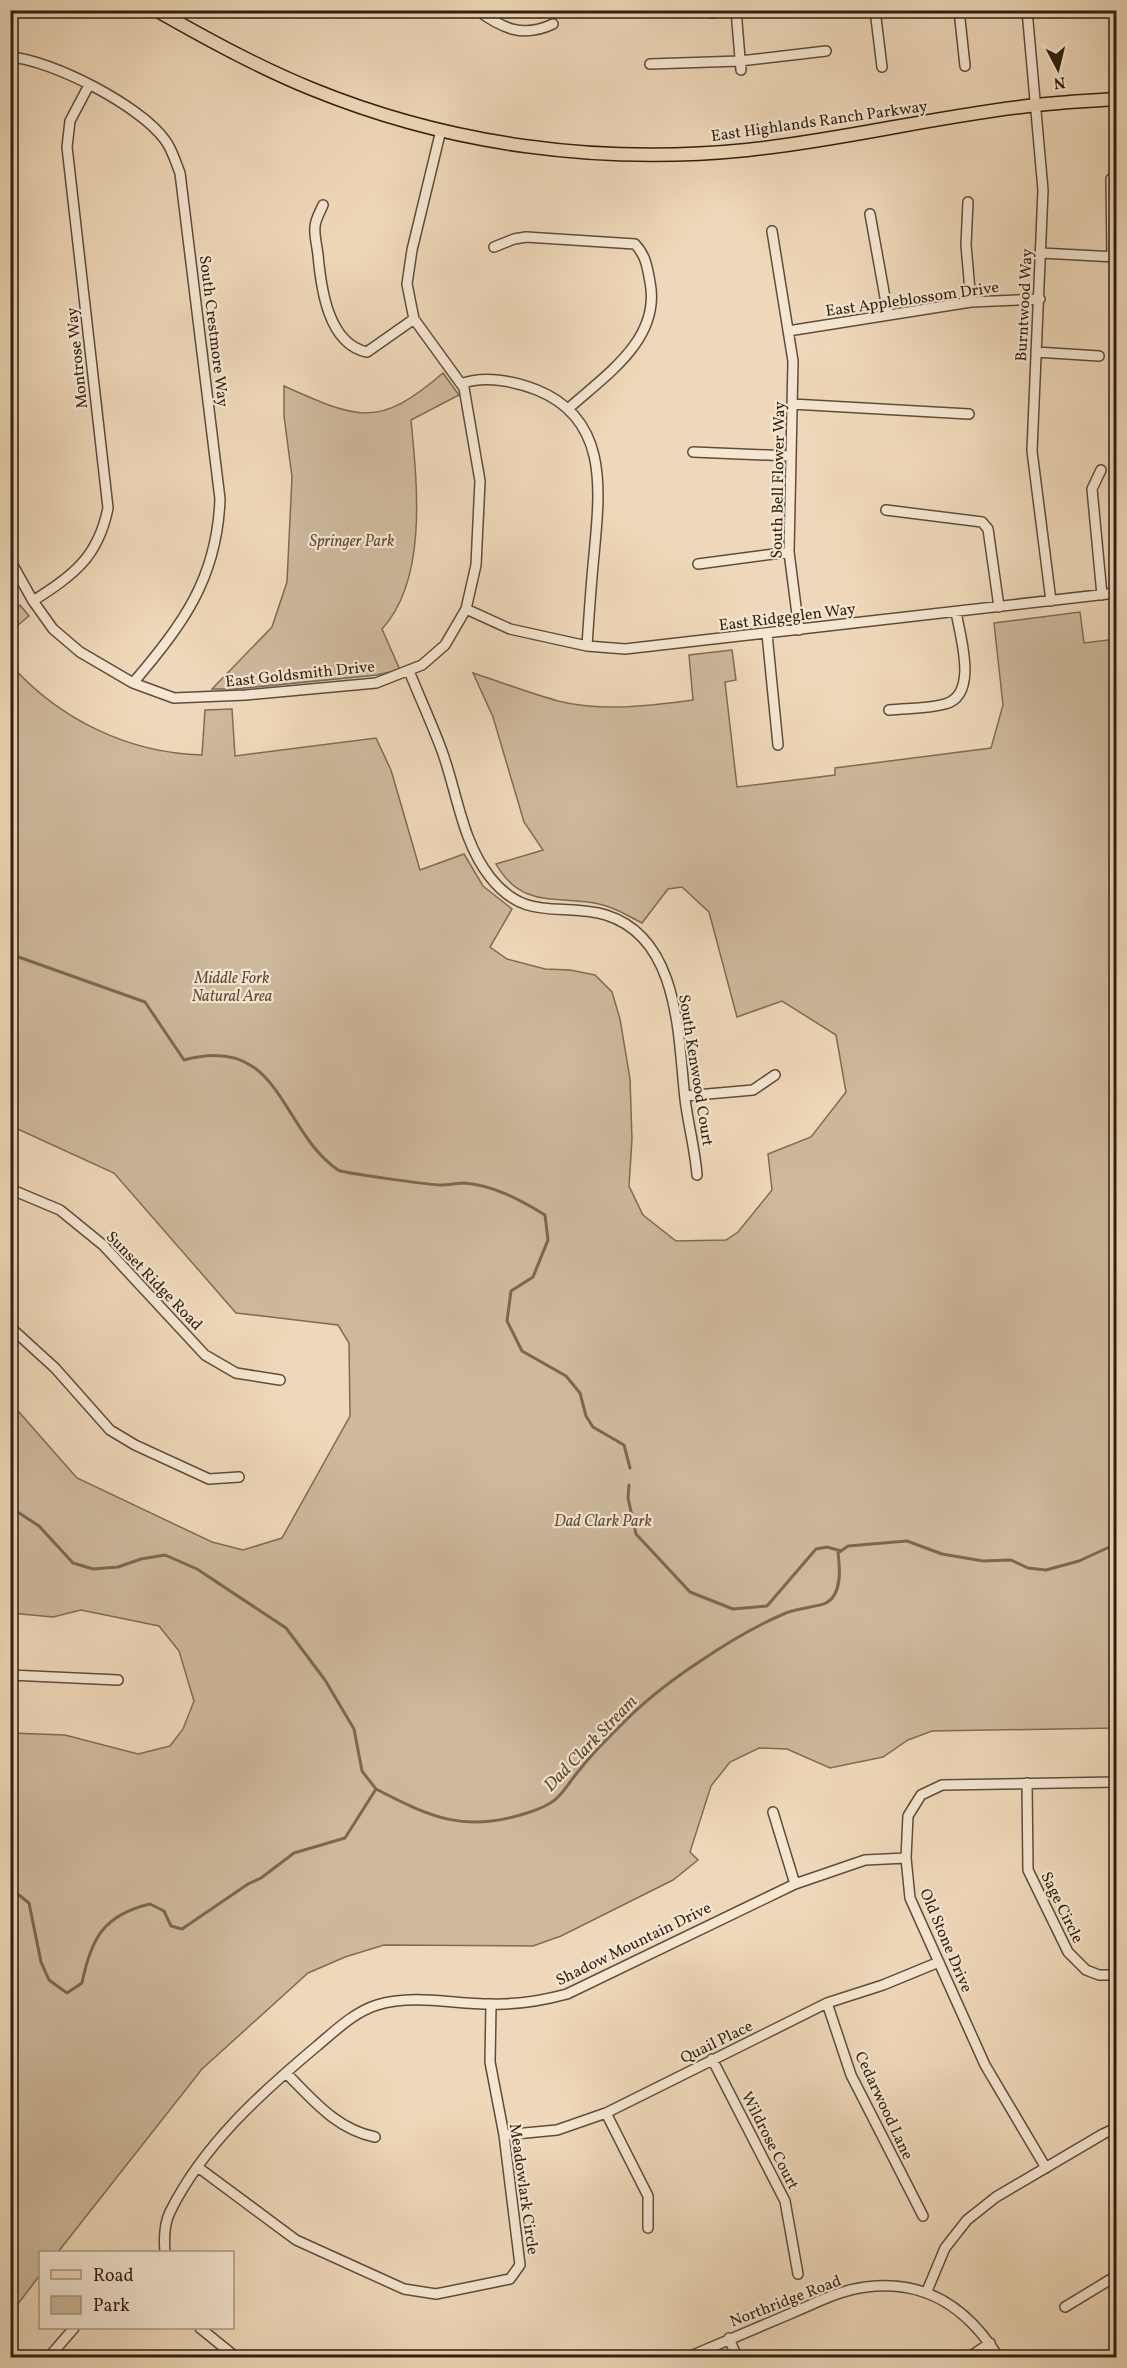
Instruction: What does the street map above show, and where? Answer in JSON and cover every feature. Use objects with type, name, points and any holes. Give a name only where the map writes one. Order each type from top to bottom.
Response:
[{"type":"main road","name":"East Highlands Ranch Parkway","points":[[156,10],[256,64],[347,103],[441,130],[495,142],[581,153],[706,153],[809,141],[1036,105],[1116,99]]},
{"type":"street","points":[[477,10],[516,31],[536,32],[553,24]]},
{"type":"street","points":[[704,10],[711,13],[734,10],[740,66]]},
{"type":"street","points":[[875,10],[882,67]]},
{"type":"street","points":[[959,10],[965,66]]},
{"type":"street","name":"Burntwood Way","points":[[1027,10],[1043,190],[1032,451],[1051,601]]},
{"type":"street","points":[[650,64],[740,66],[826,51]]},
{"type":"street","name":"South Crestmore Way","points":[[10,57],[39,62],[89,85],[146,118],[166,141],[180,174],[220,499],[216,542],[202,585],[176,632],[133,683]]},
{"type":"street","name":"Montrose Way","points":[[33,602],[68,578],[91,555],[104,528],[108,508],[67,147],[70,122],[89,85]]},
{"type":"street","name":"East Goldsmith Drive","points":[[10,560],[33,602],[52,629],[80,652],[133,683],[174,698],[376,683],[422,665],[445,645],[466,609],[476,565],[480,481],[477,455],[461,384],[414,319],[407,284],[412,250],[441,130]]},
{"type":"street","points":[[1041,253],[1114,257],[1111,179]]},
{"type":"street","points":[[968,202],[966,245],[971,302]]},
{"type":"street","points":[[323,205],[315,226],[320,279],[331,319],[342,336],[356,350],[367,352],[414,319]]},
{"type":"street","points":[[870,214],[888,314]]},
{"type":"street","name":"South Bell Flower Way","points":[[772,231],[793,360],[789,552],[798,630]]},
{"type":"street","points":[[494,247],[514,238],[526,237],[635,244],[645,255],[653,295],[644,334],[631,353],[569,408]]},
{"type":"street","name":"East Appleblossom Drive","points":[[788,331],[971,302],[1040,298]]},
{"type":"street","points":[[1036,352],[1099,356]]},
{"type":"street","points":[[461,384],[485,380],[527,386],[547,394],[569,408],[592,445],[599,495],[587,646]]},
{"type":"street","points":[[792,404],[969,414]]},
{"type":"street","points":[[693,452],[790,456]]},
{"type":"street","points":[[1101,470],[1092,489],[1102,595]]},
{"type":"street","points":[[886,510],[982,522],[988,529],[999,607]]},
{"type":"street","points":[[698,564],[789,552]]},
{"type":"street","name":"East Ridgeglen Way","points":[[466,609],[510,629],[587,646],[625,649],[1116,593]]},
{"type":"street","points":[[889,710],[946,704],[959,695],[966,679],[956,612]]},
{"type":"street","points":[[767,634],[778,745]]},
{"type":"street","name":"South Kenwood Court","points":[[409,671],[442,751],[469,839],[489,877],[512,899],[534,908],[605,915],[632,928],[651,947],[675,1008],[697,1175]]},
{"type":"street","points":[[685,1096],[753,1090],[775,1075]]},
{"type":"street","name":"Sunset Ridge Road","points":[[10,1189],[60,1210],[103,1245],[205,1354],[236,1373],[280,1380]]},
{"type":"street","points":[[10,1327],[55,1368],[111,1430],[135,1445],[209,1479],[239,1478]]},
{"type":"street","points":[[10,1675],[118,1680]]},
{"type":"street","name":"Old Stone Drive","points":[[1046,2168],[985,2065],[910,1898],[906,1858],[908,1816],[912,1806],[930,1789],[956,1783],[1116,1782]]},
{"type":"street","name":"Sage Circle","points":[[1027,1783],[1028,1870],[1068,1953],[1086,1970],[1099,1975],[1116,1975]]},
{"type":"street","points":[[773,1812],[795,1884]]},
{"type":"street","name":"Shadow Mountain Drive","points":[[165,2251],[164,2239],[169,2214],[230,2125],[349,2019],[375,2005],[405,1999],[491,2005],[531,2003],[567,1994],[795,1884],[865,1860],[906,1858]]},
{"type":"street","name":"Quail Place","points":[[504,2136],[557,2130],[606,2113],[827,2003],[883,1985],[939,1962]]},
{"type":"street","name":"Cedarwood Lane","points":[[827,2003],[851,2075],[923,2216]]},
{"type":"street","name":"Meadowlark Circle","points":[[199,2168],[296,2240],[404,2289],[436,2294],[510,2279],[520,2265],[504,2136],[490,2062],[491,2005]]},
{"type":"street","name":"Wildrose Court","points":[[712,2059],[785,2200],[798,2274]]},
{"type":"street","points":[[286,2073],[331,2119],[356,2133],[375,2137]]},
{"type":"street","points":[[606,2113],[648,2196],[648,2228]]},
{"type":"street","points":[[999,2358],[967,2315],[927,2291],[945,2248],[967,2220],[996,2198],[1102,2134],[1116,2128]]},
{"type":"street","points":[[1065,2307],[1116,2276]]},
{"type":"street","name":"Northridge Road","points":[[686,2358],[818,2301],[865,2287],[883,2286],[927,2291]]},
{"type":"street","points":[[48,2358],[73,2329]]},
{"type":"street","points":[[201,2329],[237,2358]]},
{"type":"street","points":[[729,2338],[737,2358]]},
{"type":"street","points":[[968,2358],[990,2343]]},
{"type":"green space","name":"Springer Park","points":[[443,373],[459,395],[411,420],[417,501],[413,558],[407,584],[397,608],[382,629],[400,670],[377,675],[235,689],[212,689],[272,627],[287,582],[292,477],[284,416],[284,386],[331,406],[367,413],[384,410],[401,403],[421,391]]},
{"type":"green space","points":[[20,605],[29,616],[11,631],[11,613]]},
{"type":"green space","name":"Dad Clark Park","points":[[1080,612],[1084,643],[1116,639],[1116,1728],[932,1731],[908,1740],[883,1757],[830,1768],[787,1749],[759,1748],[730,1762],[711,1786],[690,1852],[698,1860],[673,1880],[561,1936],[533,1946],[384,1945],[345,1957],[308,1973],[202,2069],[59,2251],[39,2251],[39,2276],[11,2313],[11,1733],[65,1735],[138,1754],[170,1746],[183,1729],[194,1701],[179,1651],[159,1626],[81,1610],[53,1617],[11,1613],[11,1403],[77,1478],[212,1542],[243,1550],[282,1538],[350,1416],[349,1343],[338,1325],[236,1313],[114,1173],[11,1126],[11,665],[30,685],[74,717],[98,730],[148,748],[202,755],[205,710],[232,709],[235,756],[376,738],[391,770],[420,870],[464,854],[483,886],[512,909],[490,947],[507,959],[545,969],[570,970],[595,975],[612,992],[620,1019],[630,1079],[632,1139],[629,1186],[643,1215],[676,1241],[726,1240],[738,1232],[772,1190],[768,1154],[811,1137],[846,1092],[836,1035],[782,1001],[737,1017],[709,912],[682,887],[668,889],[642,923],[605,905],[542,898],[529,894],[506,879],[496,864],[543,850],[524,822],[493,717],[473,673],[558,701],[591,706],[642,706],[693,700],[689,655],[732,650],[736,680],[725,682],[737,787],[835,775],[835,768],[991,748],[1003,705],[994,623]]},
{"type":"waterway","points":[[10,954],[145,1002],[184,1060],[216,1055],[241,1060],[260,1072],[318,1152],[338,1170],[434,1184],[475,1184],[506,1194],[545,1215],[548,1240],[533,1277],[511,1291],[507,1321],[522,1351],[566,1376],[580,1393],[586,1416],[593,1427],[624,1445],[630,1468]]},
{"type":"waterway","points":[[629,1485],[628,1498],[636,1534],[690,1592],[733,1609],[767,1606],[816,1549],[827,1547],[841,1551]]},
{"type":"waterway","points":[[10,1507],[39,1526],[73,1563],[93,1569],[118,1567],[141,1559],[165,1555],[197,1569],[286,1628],[325,1680],[354,1729],[362,1771],[376,1789]]},
{"type":"waterway","name":"Dad Clark Stream","points":[[10,1898],[19,1895],[29,1903],[41,1962],[49,1980],[67,1993],[82,1983],[95,1942],[110,1922],[134,1909],[150,1904],[164,1911],[171,1926],[182,1929],[248,1884],[261,1878],[294,1853],[345,1838],[376,1789],[432,1815],[467,1822],[505,1819],[539,1809],[554,1801],[627,1719],[677,1677],[763,1623],[791,1611],[826,1603],[831,1599],[839,1580],[838,1553],[848,1546],[907,1541],[942,1554],[983,1561],[1011,1560],[1028,1568],[1046,1570],[1079,1561],[1116,1544]]},
{"type":"park label","name":"Middle Fork Natural Area","points":[[232,986]]}]
